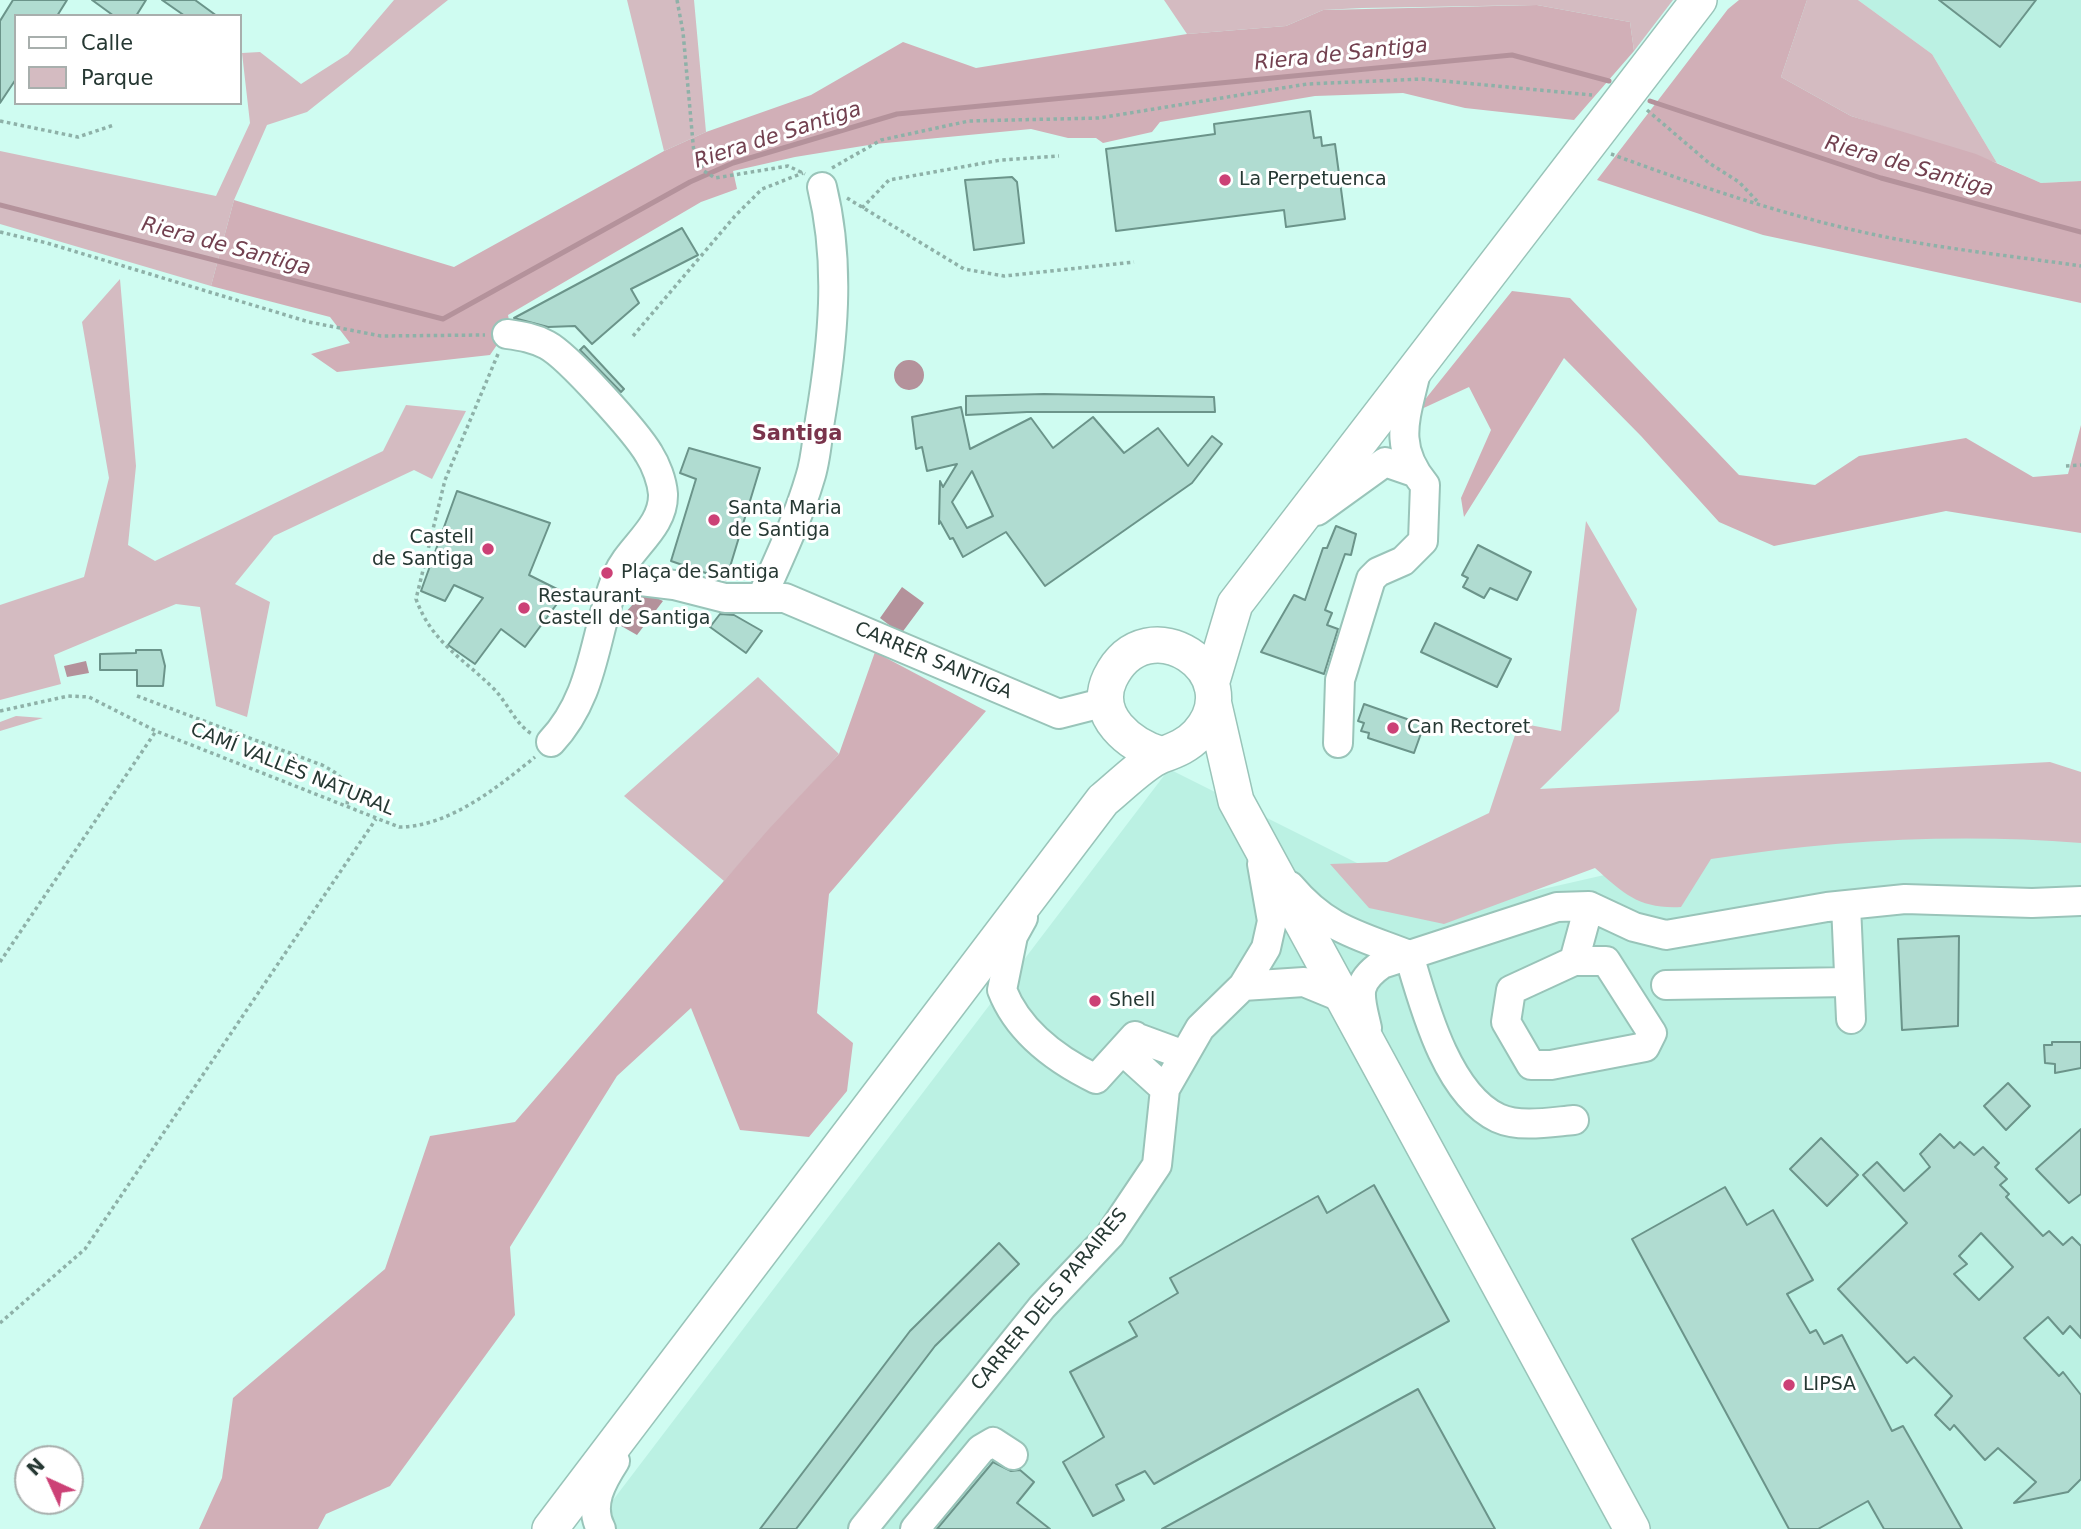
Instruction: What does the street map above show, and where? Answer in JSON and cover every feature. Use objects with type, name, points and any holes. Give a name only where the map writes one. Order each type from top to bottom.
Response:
[{"type":"main road","points":[[1174,647],[1235,604],[1416,372],[1699,0]]},
{"type":"main road","points":[[550,1529],[1103,800],[1200,732],[1213,693],[1235,604]]},
{"type":"main road","points":[[1103,800],[1115,754],[1108,681],[1119,662],[1133,651],[1154,644],[1174,647],[1195,658],[1213,693],[1252,829],[1632,1529]]},
{"type":"main road","points":[[1111,715],[1145,750],[1165,754],[1198,767],[1252,829]]},
{"type":"street","points":[[762,597],[811,476],[823,405],[832,341],[834,272],[823,185]]},
{"type":"street","points":[[507,334],[530,337],[563,357],[639,439],[651,456],[660,478],[662,507],[654,525],[633,548],[616,578],[582,699],[551,743]]},
{"type":"street","points":[[1338,743],[1340,680],[1371,579],[1378,572],[1403,561],[1423,541],[1425,485],[1414,471],[1402,435],[1416,372]]},
{"type":"street","points":[[1290,532],[1385,462],[1414,471]]},
{"type":"street","name":"CARRER SANTIGA","points":[[616,578],[674,585],[725,598],[785,598],[1059,714],[1111,715]]},
{"type":"street","points":[[1252,829],[1321,917],[1343,931],[1409,955]]},
{"type":"street","name":"CARRER DELS PARAIRES","points":[[863,1529],[1042,1307],[1110,1235],[1157,1165],[1165,1089],[1200,1028],[1243,986],[1266,948],[1272,921],[1267,883],[1252,829]]},
{"type":"street","points":[[1046,877],[1013,936],[1002,990],[1023,1027],[1074,1069],[1096,1079],[1131,1041]]},
{"type":"street","points":[[1376,1057],[1360,994],[1366,975],[1382,964],[1557,907],[1589,906],[1634,927],[1666,935],[1846,905],[1905,899],[2032,904],[2081,901]]},
{"type":"street","points":[[1846,905],[1851,1019]]},
{"type":"street","points":[[1574,961],[1589,906]]},
{"type":"street","points":[[1409,955],[1423,1005],[1459,1083],[1476,1103],[1500,1119],[1536,1123],[1574,1120]]},
{"type":"street","points":[[1574,961],[1606,961],[1652,1033],[1645,1048],[1551,1065],[1531,1065],[1506,1021],[1511,990],[1574,961]]},
{"type":"street","points":[[1243,986],[1304,982],[1343,998]]},
{"type":"street","points":[[1667,985],[1849,982]]},
{"type":"street","points":[[1131,1041],[1184,1055]]},
{"type":"street","points":[[1131,1041],[1165,1089]]},
{"type":"street","points":[[601,1529],[596,1509],[600,1485],[662,1382]]},
{"type":"street","points":[[915,1529],[981,1449],[993,1442],[1013,1455]]},
{"type":"path","points":[[677,0],[683,32],[694,154],[704,172],[715,178],[788,166],[964,269],[1004,276],[1133,262]]},
{"type":"path","points":[[823,185],[831,169],[881,140],[969,121],[1099,118],[1307,84],[1422,79],[1604,97]]},
{"type":"path","points":[[1645,108],[1709,163],[1739,183],[1758,202]]},
{"type":"path","points":[[0,121],[42,132],[78,137],[114,125]]},
{"type":"path","points":[[1590,143],[1609,154],[1691,184],[1811,220],[1879,236],[2081,267]]},
{"type":"path","points":[[862,208],[889,180],[1001,160],[1059,156]]},
{"type":"path","points":[[633,336],[762,189],[823,185]]},
{"type":"path","points":[[0,232],[47,243],[309,322],[381,335],[507,334],[445,480],[416,599],[430,627],[445,648],[494,689],[527,731],[551,743]]},
{"type":"path","points":[[2066,466],[2081,465]]},
{"type":"path","name":"CAMÍ VALLÈS NATURAL","points":[[0,711],[68,696],[89,697],[156,731],[399,827],[412,827],[450,813],[505,780],[551,743]]},
{"type":"path","points":[[138,696],[342,775],[348,787],[347,807]]},
{"type":"path","points":[[0,962],[156,731]]},
{"type":"path","points":[[0,1322],[85,1249],[376,819]]},
{"type":"shaded area","points":[[1739,0],[1807,0],[1781,77],[1851,116],[1976,154],[2041,183],[2081,181],[2081,303],[1763,235],[1597,180],[1728,9]]},
{"type":"shaded area","points":[[1858,0],[2081,0],[2081,181],[2041,183],[1997,163],[1932,54]]},
{"type":"shaded area","points":[[1537,5],[1630,22],[1634,51],[1574,120],[1465,108],[1403,93],[1315,96],[1160,122],[1152,132],[1103,143],[1096,138],[1068,138],[1031,129],[875,144],[795,157],[733,171],[737,189],[701,202],[508,315],[510,326],[490,355],[337,372],[311,354],[350,343],[330,317],[211,286],[234,200],[454,267],[664,151],[706,132],[811,95],[903,42],[976,68],[1187,34],[1286,26],[1323,10]]},
{"type":"shaded area","points":[[1512,291],[1570,298],[1739,475],[1815,485],[1859,456],[1966,438],[2033,477],[2068,474],[2081,425],[2081,533],[1946,511],[1774,546],[1719,522],[1641,436],[1564,358],[1464,517],[1461,498],[1491,430],[1469,387],[1415,412]]},
{"type":"shaded area","points":[[909,360],[915,361],[923,369],[923,381],[915,389],[909,390],[903,389],[895,381],[894,375],[895,369],[903,361]]},
{"type":"shaded area","points":[[902,587],[924,603],[901,634],[880,618]]},
{"type":"shaded area","points":[[644,592],[663,601],[637,635],[616,623]]},
{"type":"shaded area","points":[[875,652],[986,711],[829,894],[817,1013],[853,1043],[847,1091],[809,1137],[740,1130],[691,1008],[617,1076],[510,1247],[515,1315],[390,1486],[326,1514],[318,1529],[199,1529],[222,1478],[233,1398],[385,1269],[430,1136],[515,1122],[768,830],[839,754]]},
{"type":"shaded area","points":[[86,661],[89,673],[67,677],[64,666]]},
{"type":"shaded area","points":[[1169,769],[1451,910],[1784,834],[2081,834],[2081,1529],[591,1529]]},
{"type":"green space","points":[[394,0],[448,0],[307,112],[267,125],[234,200],[211,286],[0,224],[0,151],[216,196],[250,123],[242,53],[260,52],[301,84],[348,54]]},
{"type":"green space","points":[[627,0],[694,0],[706,132],[664,151]]},
{"type":"green space","points":[[1164,0],[1673,0],[1634,51],[1630,22],[1537,5],[1323,10],[1286,26],[1187,34]]},
{"type":"green space","points":[[1807,0],[1858,0],[1932,54],[1997,163],[1851,116],[1781,77]]},
{"type":"green space","points":[[120,279],[136,466],[128,545],[155,561],[383,451],[406,405],[466,411],[432,479],[414,470],[274,536],[235,584],[270,602],[247,717],[216,706],[200,607],[176,604],[54,655],[61,684],[0,700],[0,605],[84,577],[109,478],[82,322]]},
{"type":"green space","points":[[1586,521],[1637,609],[1619,711],[1540,789],[2050,762],[2081,772],[2081,843],[1988,839],[1895,840],[1803,847],[1711,859],[1681,907],[1644,903],[1615,886],[1595,868],[1444,924],[1369,908],[1330,864],[1387,862],[1489,813],[1519,723],[1561,731]]},
{"type":"green space","points":[[758,677],[839,754],[724,881],[624,796]]},
{"type":"green space","points":[[16,716],[43,718],[0,731],[0,722]]},
{"type":"building","points":[[13,0],[67,0],[58,14],[14,14],[14,82],[0,103],[0,21]]},
{"type":"building","points":[[92,0],[146,0],[137,14],[111,14]]},
{"type":"building","points":[[162,0],[195,0],[214,14],[182,14]]},
{"type":"building","points":[[1939,0],[2036,0],[2000,47]]},
{"type":"building","name":"La Perpetuenca","points":[[1310,111],[1314,138],[1321,137],[1322,146],[1335,144],[1345,219],[1286,227],[1284,210],[1116,231],[1106,149],[1215,134],[1214,124]]},
{"type":"building","points":[[1012,177],[1017,182],[1024,243],[974,250],[965,180]]},
{"type":"building","points":[[682,228],[698,255],[631,289],[639,303],[592,344],[575,326],[548,327],[514,318]]},
{"type":"building","points":[[584,346],[624,389],[621,392],[580,350]]},
{"type":"building","points":[[1044,394],[1214,397],[1215,412],[1027,412],[966,415],[966,396]]},
{"type":"building","points":[[961,407],[970,449],[1031,418],[1053,448],[1093,417],[1124,453],[1158,428],[1188,466],[1212,436],[1222,444],[1192,483],[1045,586],[1006,532],[963,557],[940,521],[939,524],[940,481],[943,487],[957,464],[927,471],[922,447],[916,449],[912,417]],"holes":[[[972,471],[993,516],[967,528],[952,502]]]},
{"type":"building","name":"Santa Maria de Santiga","points":[[689,448],[760,468],[726,580],[671,561],[696,479],[680,473]]},
{"type":"building","name":"Castell de Santiga","points":[[457,491],[550,523],[529,575],[565,593],[525,647],[501,629],[475,664],[448,645],[483,598],[454,585],[445,601],[421,591]]},
{"type":"building","points":[[1336,526],[1356,534],[1351,555],[1345,554],[1325,610],[1332,613],[1327,625],[1338,629],[1324,674],[1261,652],[1294,595],[1305,600],[1323,548],[1327,548]]},
{"type":"building","points":[[1478,545],[1531,572],[1517,600],[1490,588],[1484,598],[1463,587],[1468,578],[1462,575]]},
{"type":"building","points":[[720,614],[734,615],[762,631],[746,653],[710,627]]},
{"type":"building","points":[[1435,623],[1511,659],[1497,687],[1421,652]]},
{"type":"building","points":[[136,650],[161,650],[165,666],[163,686],[137,686],[137,670],[100,670],[100,654],[136,653]]},
{"type":"building","name":"Can Rectoret","points":[[1364,704],[1424,725],[1414,753],[1368,738],[1369,733],[1361,731],[1364,723],[1358,721]]},
{"type":"building","points":[[1959,936],[1958,1026],[1902,1030],[1898,939]]},
{"type":"building","points":[[2052,1042],[2081,1042],[2081,1068],[2055,1073],[2055,1064],[2045,1063],[2044,1045],[2052,1045]]},
{"type":"building","points":[[2008,1083],[2030,1106],[2006,1130],[1984,1106]]},
{"type":"building","points":[[2081,1129],[2081,1194],[2069,1203],[2036,1169]]},
{"type":"building","points":[[1940,1134],[1954,1148],[1960,1142],[1974,1155],[1983,1147],[1999,1163],[1995,1167],[2007,1179],[2000,1185],[2009,1194],[2006,1197],[2043,1236],[2049,1231],[2063,1245],[2072,1237],[2081,1246],[2081,1338],[2070,1326],[2063,1334],[2048,1317],[2024,1338],[2059,1376],[2063,1372],[2081,1395],[2081,1479],[2068,1492],[2014,1503],[2036,1482],[1998,1448],[1985,1460],[1954,1425],[1950,1430],[1935,1415],[1952,1396],[1914,1357],[1907,1363],[1838,1289],[1907,1223],[1863,1175],[1877,1162],[1904,1191],[1930,1167],[1920,1154]],"holes":[[[1981,1233],[2013,1267],[1979,1300],[1954,1274],[1967,1264],[1959,1256]]]},
{"type":"building","points":[[1821,1138],[1858,1175],[1827,1206],[1790,1169]]},
{"type":"building","points":[[1374,1185],[1449,1321],[1154,1484],[1145,1471],[1116,1485],[1124,1500],[1093,1516],[1063,1462],[1104,1437],[1070,1372],[1137,1336],[1129,1322],[1178,1293],[1170,1278],[1318,1196],[1327,1213]]},
{"type":"building","name":"LIPSA","points":[[1725,1187],[1747,1225],[1773,1210],[1813,1280],[1787,1294],[1810,1333],[1816,1330],[1824,1344],[1842,1335],[1892,1431],[1903,1426],[1962,1529],[1884,1529],[1868,1501],[1818,1529],[1789,1529],[1632,1239]]},
{"type":"building","points":[[999,1243],[1019,1264],[935,1346],[796,1529],[760,1529],[910,1331]]},
{"type":"building","points":[[1418,1389],[1495,1529],[1162,1529]]},
{"type":"building","points":[[993,1462],[1011,1471],[1020,1470],[1034,1482],[1017,1503],[1050,1529],[937,1529]]},
{"type":"waterway","name":"Riera de Santiga","points":[[0,205],[443,319],[690,182],[733,163],[897,114],[1512,55],[1609,81]]},
{"type":"waterway","name":"Riera de Santiga","points":[[1650,101],[1881,178],[2081,232]]},
{"type":"place","name":"La Perpetuenca","points":[[1225,180]]},
{"type":"place","name":"Santa Maria de Santiga","points":[[714,520]]},
{"type":"place","name":"Castell de Santiga","points":[[488,549]]},
{"type":"place","name":"Plaça de Santiga","points":[[607,573]]},
{"type":"place","name":"Restaurant Castell de Santiga","points":[[524,608]]},
{"type":"place","name":"Can Rectoret","points":[[1393,728]]},
{"type":"place","name":"Shell","points":[[1095,1001]]},
{"type":"place","name":"LIPSA","points":[[1789,1385]]},
{"type":"district","name":"Santiga","points":[[797,435]]}]
